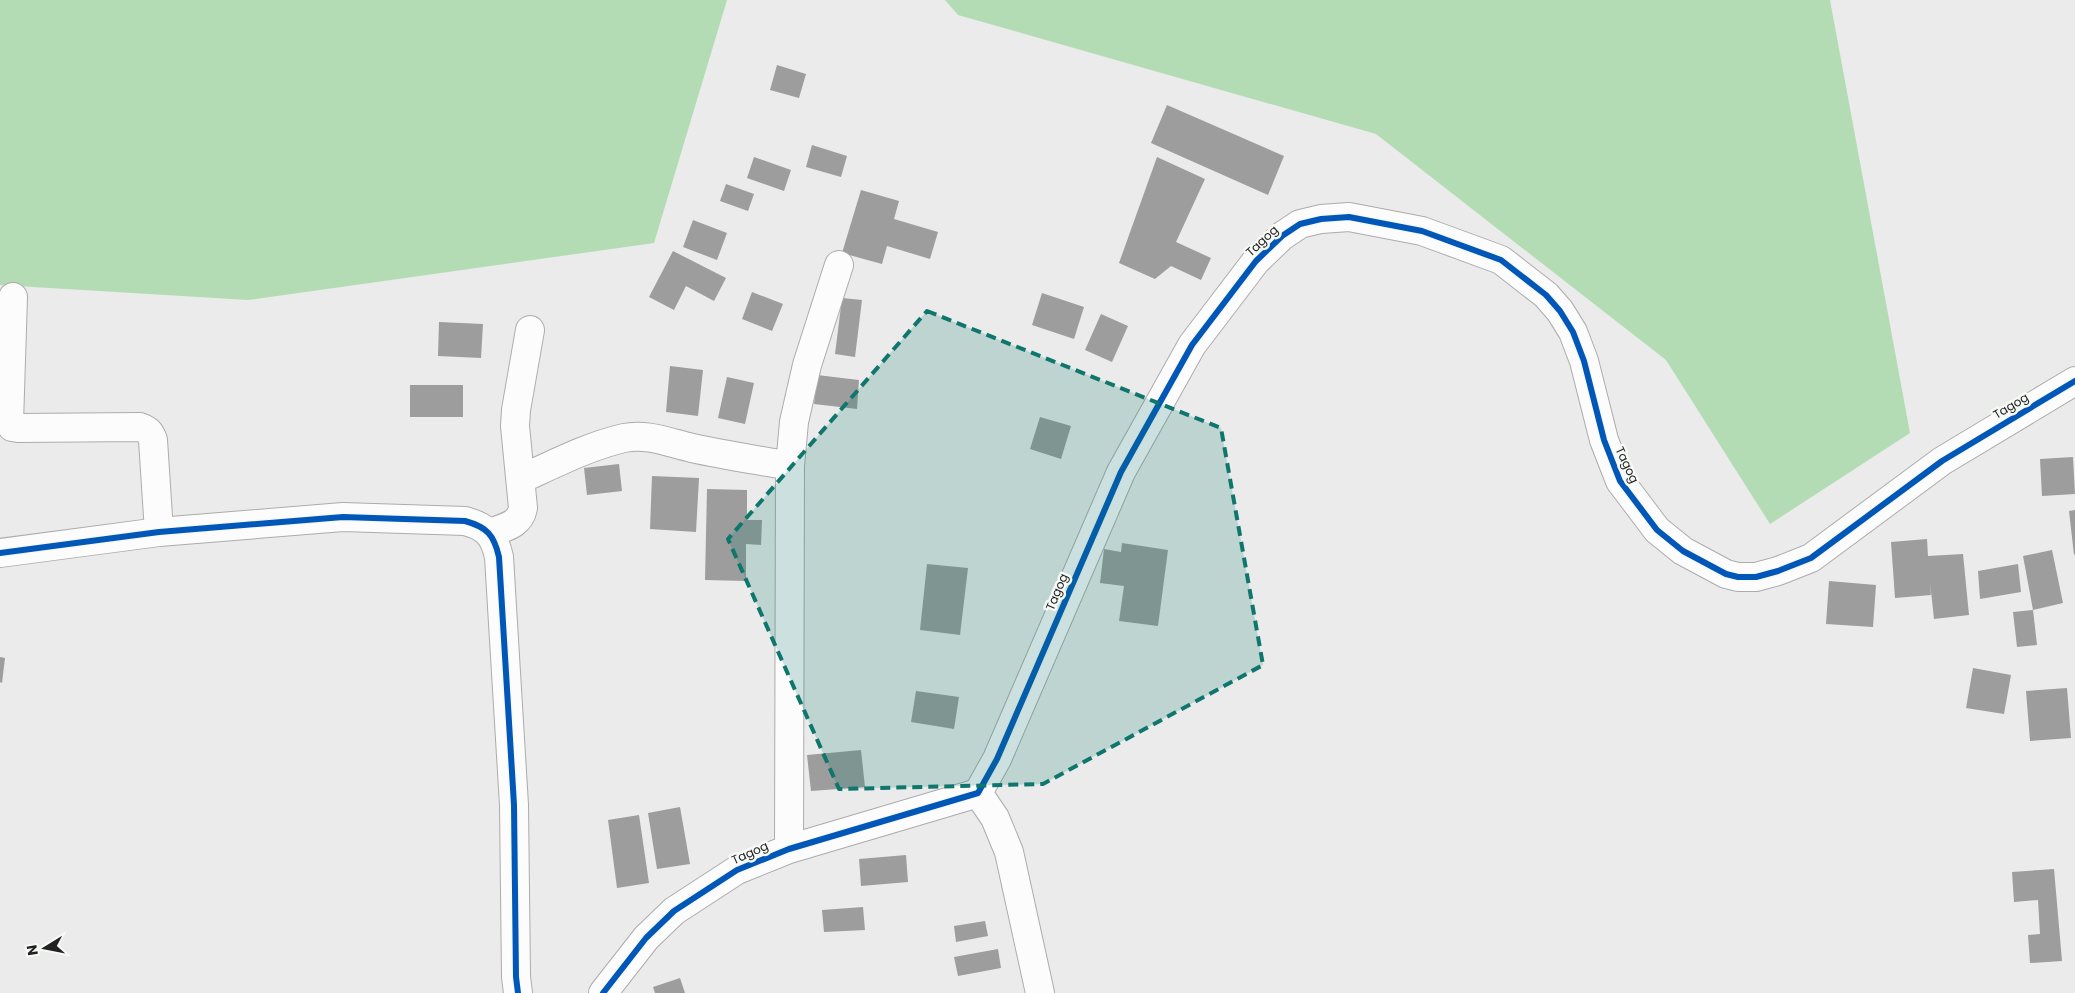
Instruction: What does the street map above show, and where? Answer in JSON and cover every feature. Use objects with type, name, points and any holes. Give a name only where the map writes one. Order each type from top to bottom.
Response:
[{"type":"street","name":"Tagog","points":[[603,993],[646,938],[674,911],[737,870],[789,848],[978,793],[998,759],[1121,472],[1192,345],[1256,261],[1282,236],[1300,224],[1349,217],[1422,231],[1501,260],[1546,295],[1560,311],[1573,332],[1584,361],[1604,440],[1620,481],[1657,530],[1683,551],[1726,574],[1738,577],[1756,577],[1778,571],[1811,558],[1942,461],[2075,381]]},
{"type":"street","points":[[789,848],[790,466],[794,422],[807,365],[839,265]]},
{"type":"street","points":[[13,297],[9,422],[12,427],[140,427],[146,429],[153,440],[159,532]]},
{"type":"street","points":[[490,533],[516,523],[522,517],[524,508],[516,410],[530,330]]},
{"type":"street","points":[[521,479],[594,447],[626,438],[639,437],[661,439],[691,448],[790,466]]},
{"type":"street","points":[[0,553],[159,532],[343,517],[465,521],[478,525],[490,533],[499,557],[514,805],[516,977],[518,993]]},
{"type":"street","points":[[978,793],[995,818],[1009,852],[1040,993]]},
{"type":"highlighted area","points":[[927,311],[1221,428],[1263,665],[1043,784],[839,789],[728,539]]},
{"type":"green space","points":[[0,0],[727,0],[654,243],[248,300],[0,285]]},
{"type":"green space","points":[[945,0],[1830,0],[1910,433],[1770,524],[1666,360],[1376,134],[958,15]]},
{"type":"building","points":[[777,65],[806,74],[799,98],[770,90]]},
{"type":"building","points":[[1167,105],[1284,156],[1268,195],[1151,143]]},
{"type":"building","points":[[812,145],[847,156],[841,177],[806,167]]},
{"type":"building","points":[[754,157],[791,170],[784,191],[747,178]]},
{"type":"building","points":[[1157,157],[1205,179],[1176,242],[1211,258],[1201,280],[1171,266],[1155,279],[1119,263]]},
{"type":"building","points":[[726,184],[754,194],[748,211],[720,201]]},
{"type":"building","points":[[861,190],[899,201],[894,219],[938,232],[930,259],[887,246],[882,264],[842,253]]},
{"type":"building","points":[[693,220],[727,233],[717,260],[683,247]]},
{"type":"building","points":[[673,251],[726,278],[714,301],[686,286],[674,310],[649,297]]},
{"type":"building","points":[[752,292],[783,304],[772,331],[742,319]]},
{"type":"building","points":[[1042,293],[1084,307],[1074,339],[1032,325]]},
{"type":"building","points":[[842,298],[862,300],[855,357],[835,354]]},
{"type":"building","points":[[1101,314],[1128,326],[1112,362],[1085,350]]},
{"type":"building","points":[[439,322],[483,324],[481,358],[438,356]]},
{"type":"building","points":[[670,366],[703,370],[698,416],[666,412]]},
{"type":"building","points":[[817,375],[859,380],[857,409],[814,404]]},
{"type":"building","points":[[727,377],[754,383],[745,424],[718,418]]},
{"type":"building","points":[[410,385],[463,385],[463,417],[410,417]]},
{"type":"building","points":[[1040,417],[1071,426],[1061,459],[1030,449]]},
{"type":"building","points":[[2073,457],[2075,494],[2042,496],[2040,459]]},
{"type":"building","points":[[619,464],[622,491],[587,495],[584,468]]},
{"type":"building","points":[[652,476],[699,478],[696,532],[650,529]]},
{"type":"building","points":[[707,489],[747,490],[747,520],[762,520],[761,545],[746,544],[746,581],[705,580]]},
{"type":"building","points":[[2075,510],[2075,554],[2074,555],[2069,511]]},
{"type":"building","points":[[1927,539],[1928,556],[1963,554],[1969,615],[1934,619],[1930,582],[1931,595],[1895,598],[1891,542]]},
{"type":"building","points":[[1122,543],[1168,550],[1158,626],[1119,621],[1124,586],[1100,583],[1104,549],[1121,552]]},
{"type":"building","points":[[2052,550],[2063,603],[2033,610],[2023,556]]},
{"type":"building","points":[[927,564],[968,568],[960,635],[920,630]]},
{"type":"building","points":[[2018,564],[2021,592],[1980,599],[1978,571]]},
{"type":"building","points":[[1829,581],[1876,585],[1873,627],[1826,624]]},
{"type":"building","points":[[2033,610],[2037,645],[2017,647],[2013,612]]},
{"type":"building","points":[[0,657],[5,658],[2,683],[0,682]]},
{"type":"building","points":[[1973,668],[2011,675],[2004,714],[1966,708]]},
{"type":"building","points":[[2067,688],[2071,738],[2030,741],[2026,691]]},
{"type":"building","points":[[916,691],[959,697],[954,729],[911,722]]},
{"type":"building","points":[[861,750],[865,787],[811,791],[807,755]]},
{"type":"building","points":[[680,807],[690,864],[657,869],[648,813]]},
{"type":"building","points":[[639,815],[649,883],[617,888],[608,820]]},
{"type":"building","points":[[906,855],[908,882],[861,886],[859,859]]},
{"type":"building","points":[[2054,869],[2062,961],[2030,963],[2028,935],[2040,934],[2038,900],[2014,902],[2012,872]]},
{"type":"building","points":[[863,907],[865,930],[824,932],[822,910]]},
{"type":"building","points":[[985,921],[988,936],[956,942],[954,926]]},
{"type":"building","points":[[998,949],[1001,968],[958,976],[954,957]]},
{"type":"building","points":[[680,978],[685,993],[655,993],[653,987]]},
{"type":"cycle path","points":[[603,993],[646,938],[674,911],[737,870],[789,849],[978,793],[997,759],[1121,472],[1192,345],[1256,261],[1282,236],[1300,224],[1321,219],[1349,217],[1422,231],[1501,260],[1546,295],[1560,311],[1573,332],[1584,361],[1604,440],[1620,481],[1657,530],[1683,551],[1726,574],[1738,577],[1756,577],[1778,571],[1811,558],[1942,461],[2075,381]]},
{"type":"cycle path","points":[[0,553],[159,532],[343,517],[465,521],[484,529],[495,543],[499,557],[514,805],[516,977],[518,993]]}]
